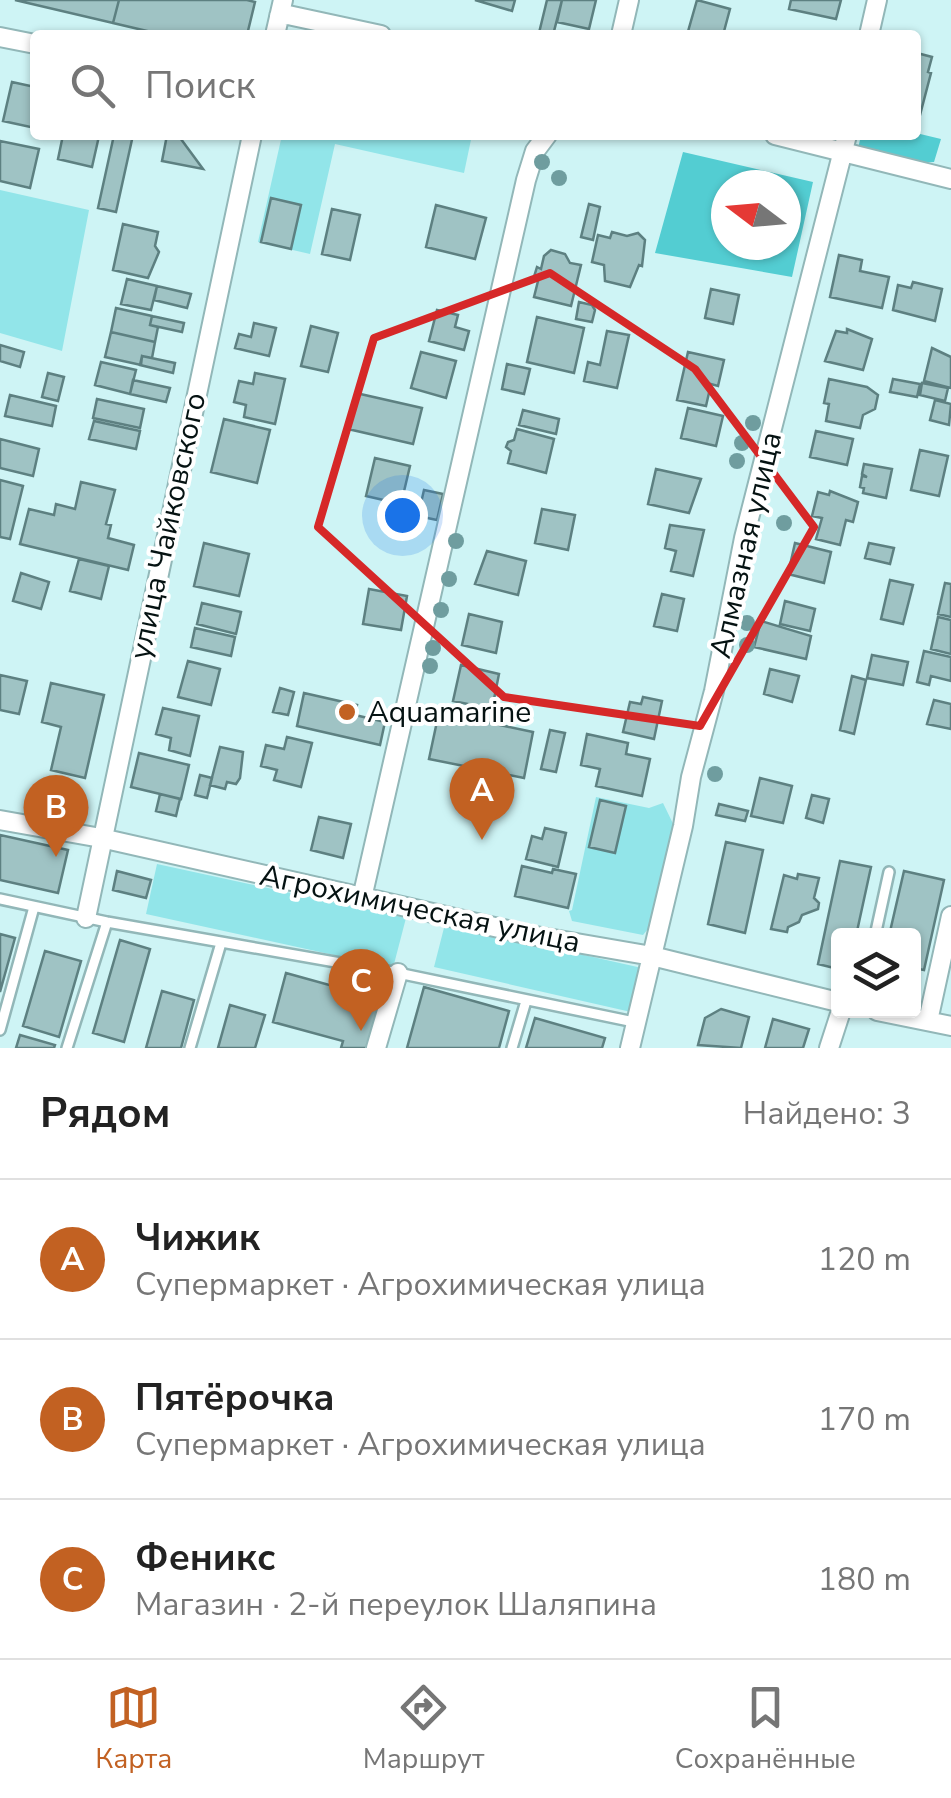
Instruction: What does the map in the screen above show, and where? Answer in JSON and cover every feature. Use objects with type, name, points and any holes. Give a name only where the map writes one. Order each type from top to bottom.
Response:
[{"type":"street","points":[[623,30],[629,0]]},
{"type":"street","points":[[870,30],[877,0]]},
{"type":"street","points":[[279,17],[288,15],[358,30]]},
{"type":"street","points":[[0,37],[30,43]]},
{"type":"street","name":"улица Чайковского","points":[[86,918],[251,140]]},
{"type":"street","points":[[362,898],[526,180],[544,140]]},
{"type":"street","points":[[819,140],[846,143],[951,179]]},
{"type":"street","name":"Алмазная улица","points":[[630,1048],[683,826],[690,777],[720,663],[744,538],[846,143]]},
{"type":"street","name":"Агрохимическая улица","points":[[0,820],[101,838],[530,935],[652,956],[831,1000]]},
{"type":"street","points":[[928,1021],[951,916]]},
{"type":"street","points":[[376,1048],[398,974]]},
{"type":"street","points":[[830,1048],[839,1018]]},
{"type":"street","points":[[914,1018],[951,1026]]},
{"type":"lane","points":[[877,928],[889,872]]},
{"type":"lane","points":[[0,899],[634,1022]]},
{"type":"lane","points":[[0,1030],[34,907]]},
{"type":"lane","points":[[67,1048],[107,922]]},
{"type":"lane","points":[[190,1048],[221,943]]},
{"type":"lane","points":[[512,1048],[526,1001]]},
{"type":"highlighted area","points":[[550,273],[695,369],[814,527],[700,726],[504,697],[318,527],[374,338]]},
{"type":"shaded area","points":[[921,134],[941,139],[934,162],[915,163],[858,149],[860,140],[921,140]]},
{"type":"shaded area","points":[[281,140],[471,140],[464,173],[335,144],[310,254],[258,242]]},
{"type":"shaded area","points":[[683,152],[761,170],[711,170],[711,260],[796,260],[792,277],[655,253]]},
{"type":"shaded area","points":[[801,179],[813,182],[801,236]]},
{"type":"shaded area","points":[[0,190],[89,210],[62,351],[0,333]]},
{"type":"shaded area","points":[[596,797],[649,808],[663,803],[679,836],[657,918],[643,935],[572,921],[569,911]]},
{"type":"shaded area","points":[[157,864],[406,918],[393,968],[146,914]]},
{"type":"shaded area","points":[[446,920],[446,924],[642,968],[631,1012],[434,967]]},
{"type":"building","points":[[15,0],[119,0],[113,23]]},
{"type":"building","points":[[119,0],[255,2],[248,30],[143,30],[113,23]]},
{"type":"building","points":[[475,0],[515,0],[512,11]]},
{"type":"building","points":[[547,0],[562,0],[554,30],[540,30]]},
{"type":"building","points":[[562,0],[596,0],[589,29],[557,22]]},
{"type":"building","points":[[697,0],[730,9],[724,30],[688,30]]},
{"type":"building","points":[[791,0],[841,0],[836,19],[789,9]]},
{"type":"building","points":[[921,54],[932,57],[928,72],[931,73],[921,111]]},
{"type":"building","points":[[12,82],[30,86],[30,127],[3,121]]},
{"type":"building","points":[[62,140],[98,140],[92,167],[58,159]]},
{"type":"building","points":[[113,140],[132,140],[116,212],[98,208]]},
{"type":"building","points":[[166,140],[182,140],[203,169],[162,161]]},
{"type":"building","points":[[0,141],[39,149],[30,188],[0,181]]},
{"type":"building","points":[[271,198],[301,205],[291,249],[261,242]]},
{"type":"building","points":[[589,204],[600,207],[593,240],[581,237]]},
{"type":"building","points":[[436,205],[486,218],[475,259],[426,247]]},
{"type":"building","points":[[332,209],[360,215],[350,260],[322,254]]},
{"type":"building","points":[[123,224],[158,232],[155,246],[159,252],[148,278],[113,270]]},
{"type":"building","points":[[612,232],[627,236],[638,233],[645,240],[642,266],[639,265],[630,287],[605,281],[604,265],[592,262],[598,235],[610,238]]},
{"type":"building","points":[[551,250],[565,254],[570,263],[581,265],[571,306],[534,297],[537,267],[541,269],[544,256]]},
{"type":"building","points":[[839,255],[862,260],[860,271],[889,277],[882,308],[830,297]]},
{"type":"building","points":[[127,279],[157,286],[151,310],[121,304]]},
{"type":"building","points":[[913,282],[942,289],[935,321],[893,310],[898,285],[911,288]]},
{"type":"building","points":[[157,286],[191,294],[187,308],[154,300]]},
{"type":"building","points":[[711,289],[739,295],[733,324],[705,318]]},
{"type":"building","points":[[579,302],[592,305],[592,322],[576,319]]},
{"type":"building","points":[[116,308],[152,316],[150,325],[158,327],[155,342],[111,332]]},
{"type":"building","points":[[437,310],[458,315],[455,327],[469,331],[464,350],[429,341]]},
{"type":"building","points":[[152,316],[184,323],[182,332],[150,325]]},
{"type":"building","points":[[537,317],[584,328],[574,373],[527,362]]},
{"type":"building","points":[[254,323],[276,328],[269,356],[235,348],[239,334],[251,337]]},
{"type":"building","points":[[311,326],[338,333],[328,372],[301,366]]},
{"type":"building","points":[[847,329],[872,339],[863,370],[825,361],[836,331],[847,333]]},
{"type":"building","points":[[607,331],[629,335],[617,388],[584,381],[588,362],[600,365]]},
{"type":"building","points":[[111,332],[155,342],[152,358],[142,356],[141,365],[105,357]]},
{"type":"building","points":[[0,345],[24,352],[20,367],[0,361]]},
{"type":"building","points":[[932,348],[951,357],[951,388],[924,381]]},
{"type":"building","points":[[421,352],[456,361],[446,398],[411,388]]},
{"type":"building","points":[[688,352],[724,360],[718,386],[711,384],[706,406],[677,400]]},
{"type":"building","points":[[142,356],[175,363],[173,373],[140,365]]},
{"type":"building","points":[[101,362],[136,370],[130,394],[95,385]]},
{"type":"building","points":[[507,364],[530,369],[524,394],[502,389]]},
{"type":"building","points":[[48,373],[64,377],[58,401],[42,397]]},
{"type":"building","points":[[255,373],[285,379],[275,424],[244,417],[246,405],[234,402],[239,381],[253,384]]},
{"type":"building","points":[[829,379],[867,387],[878,395],[875,409],[863,415],[860,428],[826,421],[829,404],[824,403]]},
{"type":"building","points":[[893,379],[920,384],[917,397],[890,392]]},
{"type":"building","points":[[133,380],[170,388],[166,402],[130,394]]},
{"type":"building","points":[[922,383],[948,388],[945,401],[920,395]]},
{"type":"building","points":[[356,393],[422,408],[413,444],[348,429]]},
{"type":"building","points":[[10,395],[56,406],[52,426],[5,416]]},
{"type":"building","points":[[97,399],[144,409],[140,428],[93,418]]},
{"type":"building","points":[[935,400],[951,404],[949,425],[930,420]]},
{"type":"building","points":[[688,408],[723,416],[716,446],[681,438]]},
{"type":"building","points":[[523,410],[559,419],[556,434],[519,425]]},
{"type":"building","points":[[224,419],[270,430],[257,483],[211,472]]},
{"type":"building","points":[[94,421],[140,431],[136,449],[89,439]]},
{"type":"building","points":[[517,429],[554,439],[546,473],[508,463],[511,451],[506,447],[514,440]]},
{"type":"building","points":[[816,431],[853,439],[847,465],[810,457]]},
{"type":"building","points":[[0,439],[39,449],[33,476],[0,468]]},
{"type":"building","points":[[920,450],[948,456],[939,496],[911,490]]},
{"type":"building","points":[[375,458],[410,466],[401,504],[366,496]]},
{"type":"building","points":[[864,464],[892,469],[886,498],[863,493],[862,476],[867,477],[862,474]]},
{"type":"building","points":[[656,469],[701,479],[689,513],[648,504]]},
{"type":"building","points":[[0,480],[23,486],[10,539],[0,537]]},
{"type":"building","points":[[81,482],[115,490],[106,524],[111,525],[108,538],[134,545],[128,570],[20,544],[29,509],[54,515],[56,504],[75,509]]},
{"type":"building","points":[[424,490],[443,494],[437,520],[418,516]]},
{"type":"building","points":[[830,491],[858,502],[853,522],[846,520],[840,545],[816,539],[822,518],[812,516],[818,492],[829,495]]},
{"type":"building","points":[[542,509],[575,515],[568,550],[535,543]]},
{"type":"building","points":[[670,525],[704,530],[693,576],[671,571],[676,551],[665,548]]},
{"type":"building","points":[[204,543],[249,554],[239,596],[194,586]]},
{"type":"building","points":[[795,543],[831,552],[824,583],[788,574]]},
{"type":"building","points":[[869,543],[894,548],[890,564],[865,558]]},
{"type":"building","points":[[487,551],[526,561],[518,595],[475,584]]},
{"type":"building","points":[[79,559],[109,566],[101,599],[70,591]]},
{"type":"building","points":[[21,573],[49,582],[41,609],[13,601]]},
{"type":"building","points":[[890,580],[913,585],[903,624],[881,619]]},
{"type":"building","points":[[945,583],[951,584],[951,617],[938,614]]},
{"type":"building","points":[[369,589],[407,596],[401,630],[363,624]]},
{"type":"building","points":[[662,594],[684,599],[677,631],[654,626]]},
{"type":"building","points":[[785,601],[815,609],[810,631],[780,624]]},
{"type":"building","points":[[202,603],[241,612],[236,634],[197,624]]},
{"type":"building","points":[[469,614],[502,622],[496,653],[462,645]]},
{"type":"building","points":[[938,617],[951,620],[951,654],[931,649]]},
{"type":"building","points":[[761,621],[811,636],[806,659],[754,647]]},
{"type":"building","points":[[195,628],[235,637],[231,656],[191,647]]},
{"type":"building","points":[[924,651],[951,657],[951,681],[931,676],[929,685],[917,682]]},
{"type":"building","points":[[872,655],[908,662],[903,685],[867,678]]},
{"type":"building","points":[[188,661],[220,669],[211,705],[178,697]]},
{"type":"building","points":[[461,665],[499,674],[492,709],[453,701]]},
{"type":"building","points":[[770,669],[799,676],[792,702],[764,694]]},
{"type":"building","points":[[0,675],[27,681],[19,714],[0,710]]},
{"type":"building","points":[[852,676],[866,680],[854,734],[840,730]]},
{"type":"building","points":[[51,683],[104,695],[85,778],[51,770],[61,727],[42,722]]},
{"type":"building","points":[[280,688],[294,692],[288,715],[273,712]]},
{"type":"building","points":[[304,693],[357,705],[355,715],[385,722],[380,745],[297,726]]},
{"type":"building","points":[[643,697],[662,701],[654,739],[623,732],[630,702],[641,704]]},
{"type":"building","points":[[934,700],[951,704],[951,729],[927,724]]},
{"type":"building","points":[[163,708],[199,716],[190,756],[169,750],[171,738],[156,734]]},
{"type":"building","points":[[439,712],[533,732],[524,778],[429,759]]},
{"type":"building","points":[[550,730],[565,733],[556,772],[541,769]]},
{"type":"building","points":[[587,734],[628,743],[626,754],[650,759],[642,796],[596,786],[600,769],[581,765]]},
{"type":"building","points":[[287,737],[312,743],[301,787],[274,780],[277,770],[261,766],[266,745],[284,749]]},
{"type":"building","points":[[220,747],[243,752],[240,778],[236,784],[227,782],[225,789],[210,785]]},
{"type":"building","points":[[139,753],[189,765],[181,799],[131,787]]},
{"type":"building","points":[[200,775],[212,778],[207,798],[195,795]]},
{"type":"building","points":[[760,778],[792,786],[783,823],[751,816]]},
{"type":"building","points":[[160,794],[180,799],[176,816],[156,811]]},
{"type":"building","points":[[812,795],[829,799],[823,823],[806,818]]},
{"type":"building","points":[[600,800],[626,806],[615,853],[589,847]]},
{"type":"building","points":[[719,804],[748,811],[745,821],[716,815]]},
{"type":"building","points":[[319,817],[351,824],[343,858],[311,850]]},
{"type":"building","points":[[545,828],[566,833],[558,867],[526,859],[532,836],[542,839]]},
{"type":"building","points":[[0,835],[68,850],[58,893],[0,880]]},
{"type":"building","points":[[726,842],[763,850],[745,933],[708,924]]},
{"type":"building","points":[[840,861],[871,867],[858,928],[831,928],[831,967],[818,964]]},
{"type":"building","points":[[522,866],[576,874],[568,908],[515,896]]},
{"type":"building","points":[[117,871],[151,880],[146,898],[113,890]]},
{"type":"building","points":[[904,871],[944,880],[924,970],[921,928],[891,928]]},
{"type":"building","points":[[798,874],[819,878],[814,898],[818,909],[802,915],[787,932],[771,929],[784,875],[797,879]]},
{"type":"building","points":[[0,934],[15,938],[0,992]]},
{"type":"building","points":[[120,940],[150,949],[124,1042],[93,1033]]},
{"type":"building","points":[[45,951],[81,961],[59,1037],[23,1026]]},
{"type":"building","points":[[286,973],[358,993],[360,984],[387,992],[372,1048],[341,1048],[343,1041],[273,1022]]},
{"type":"building","points":[[424,987],[509,1011],[499,1048],[407,1048]]},
{"type":"building","points":[[162,991],[194,1000],[181,1048],[146,1048]]},
{"type":"building","points":[[230,1005],[265,1015],[255,1048],[218,1048]]},
{"type":"building","points":[[721,1009],[749,1017],[741,1048],[698,1045],[705,1018]]},
{"type":"building","points":[[535,1018],[605,1038],[602,1048],[526,1048]]},
{"type":"building","points":[[773,1019],[809,1029],[803,1048],[765,1048]]},
{"type":"building","points":[[20,1035],[55,1045],[54,1048],[16,1048]]},
{"type":"place","name":"Aquamarine","points":[[347,712]]},
{"type":"place","name":"Чижик","points":[[482,840]]},
{"type":"place","name":"Пятёрочка","points":[[56,857]]},
{"type":"place","name":"Феникс","points":[[361,1031]]}]
